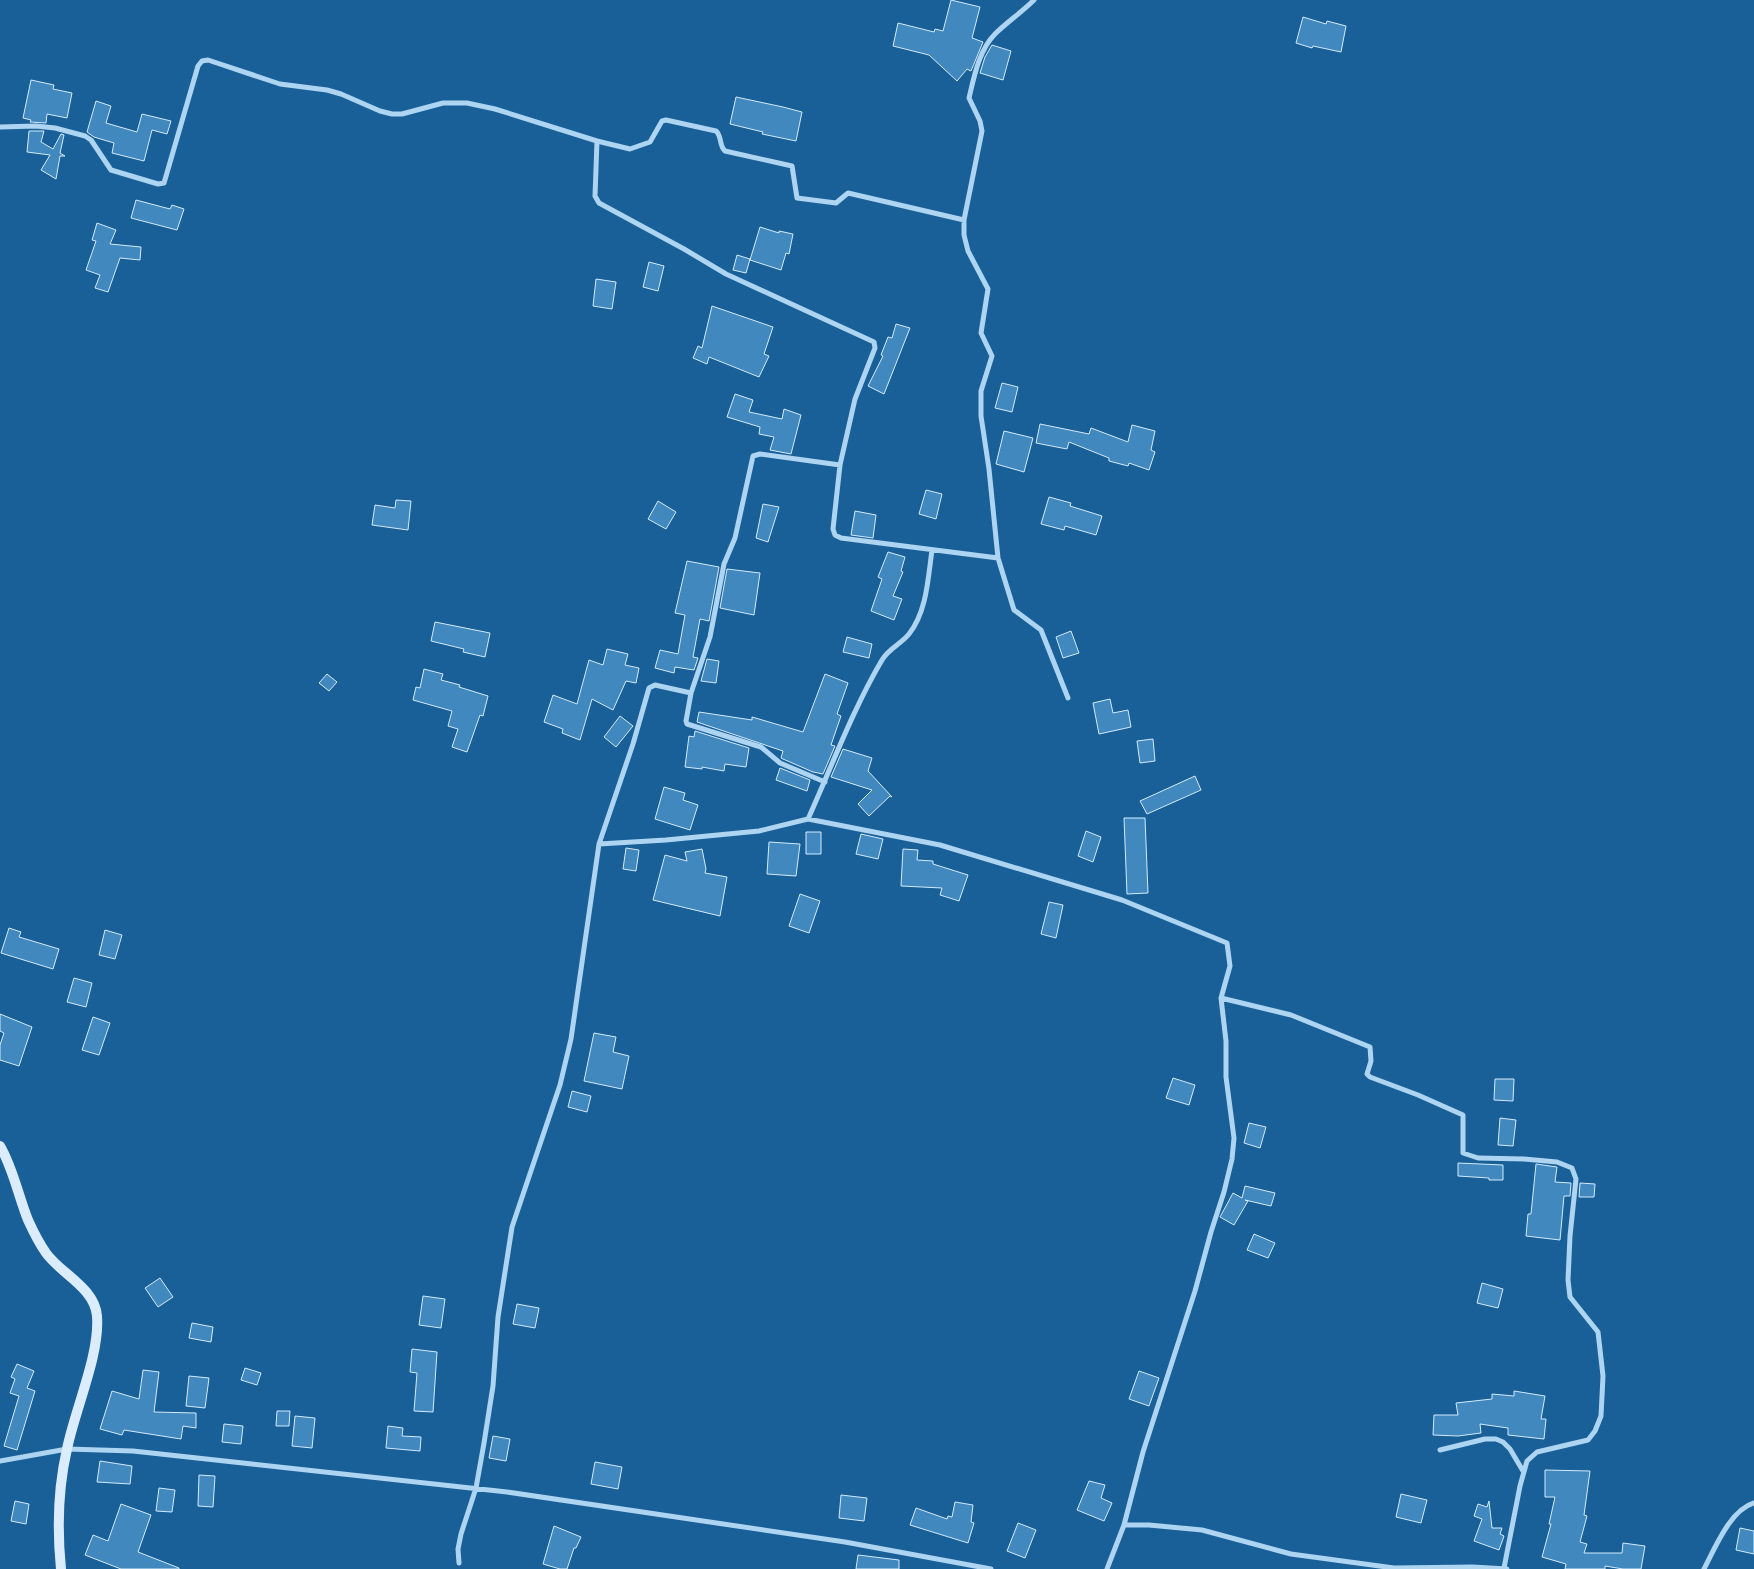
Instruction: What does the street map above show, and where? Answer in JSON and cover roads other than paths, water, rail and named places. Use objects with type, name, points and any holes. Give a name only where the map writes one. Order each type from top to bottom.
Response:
[{"type":"street","points":[[1034,0],[994,35],[984,52],[974,76],[969,98],[980,121],[982,131],[964,220],[964,235],[968,251],[988,289],[981,332],[992,356],[981,391],[981,416],[990,469],[998,558],[1014,610],[1041,630],[1068,698]]},
{"type":"street","points":[[0,127],[36,126],[55,128],[85,136],[91,140],[111,170],[158,184],[164,183],[198,66],[202,61],[208,60],[280,84],[327,90],[341,94],[380,111],[392,114],[402,114],[443,103],[467,104],[495,109],[597,141],[632,149],[650,142],[662,121],[666,120],[716,131],[719,134],[724,151],[792,166],[797,198],[836,203],[848,193],[964,220]]},
{"type":"street","points":[[597,141],[595,196],[599,203],[684,248],[726,274],[874,342],[875,348],[855,399],[840,465],[833,529],[838,537],[998,558]]},
{"type":"street","points":[[825,782],[780,762],[761,748],[687,724],[686,721],[692,693],[710,637],[724,564],[735,538],[753,456],[760,454],[840,465]]},
{"type":"street","points":[[808,819],[848,728],[882,660],[890,650],[907,636],[918,620],[924,601],[932,550]]},
{"type":"street","points":[[459,1563],[458,1549],[476,1488],[493,1386],[498,1317],[512,1227],[560,1085],[571,1039],[599,844],[633,744],[648,688],[652,685],[692,693]]},
{"type":"street","points":[[599,844],[760,831],[808,819],[940,845],[1122,900],[1227,943],[1230,966],[1221,998],[1226,1041],[1226,1077],[1234,1138],[1232,1159],[1195,1291],[1143,1452],[1124,1525],[1106,1569]]},
{"type":"street","points":[[1124,1525],[1202,1530],[1291,1554],[1394,1568],[1473,1567],[1506,1569],[1523,1471],[1527,1461],[1537,1452],[1588,1440],[1601,1416],[1603,1376],[1598,1332],[1570,1297],[1568,1280],[1576,1179],[1572,1168],[1558,1162],[1478,1158],[1463,1153],[1462,1115],[1418,1095],[1376,1081],[1370,1077],[1367,1074],[1371,1061],[1370,1047],[1291,1015],[1221,998]]},
{"type":"street","points":[[0,1146],[14,1178],[28,1221],[37,1238],[63,1271],[88,1293],[93,1300],[97,1315],[97,1329],[92,1355],[67,1449],[59,1520],[58,1542],[61,1569]]},
{"type":"street","points":[[1440,1450],[1485,1439],[1496,1439],[1503,1442],[1510,1449],[1523,1471]]},
{"type":"street","points":[[0,1461],[67,1449],[133,1451],[476,1488],[845,1542],[991,1569]]},
{"type":"street","points":[[1704,1569],[1727,1527],[1742,1509],[1754,1503]]}]
